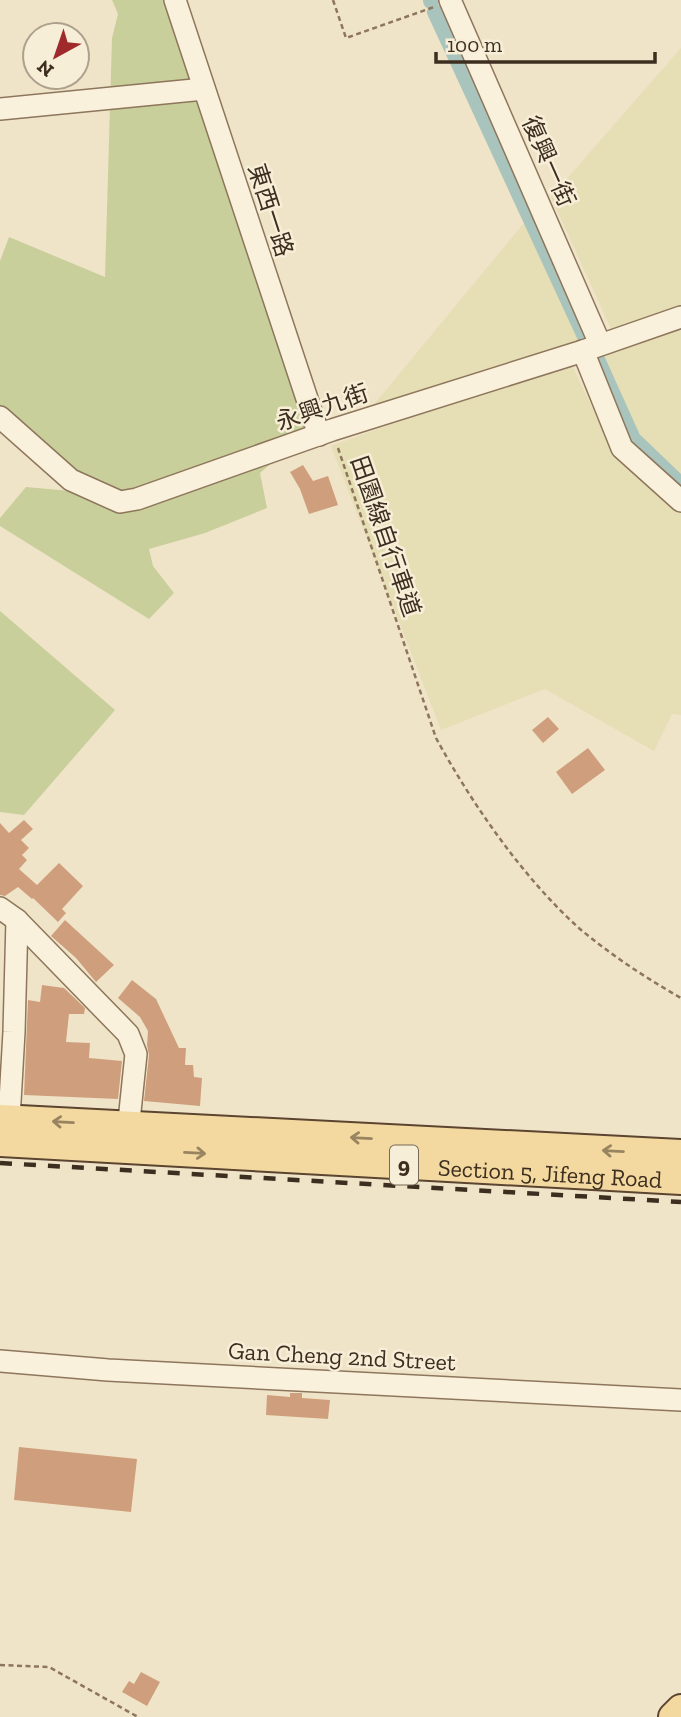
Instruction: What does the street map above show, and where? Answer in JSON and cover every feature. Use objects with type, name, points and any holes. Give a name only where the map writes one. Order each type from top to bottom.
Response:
[{"type":"main road","name":"9","points":[[3,1127],[127,1138]]},
{"type":"main road","name":"Section 5, Jifeng Road","points":[[127,1138],[681,1154]]},
{"type":"main road","name":"Section 5, Jifeng Road","points":[[127,1138],[681,1180]]},
{"type":"main road","points":[[673,1717],[681,1709]]},
{"type":"street","name":"東西一路","points":[[175,0],[325,433]]},
{"type":"street","name":"復興一街","points":[[450,1],[592,347],[622,448],[681,501]]},
{"type":"street","points":[[0,109],[204,89]]},
{"type":"street","name":"永興九街","points":[[0,417],[71,480],[120,502],[137,499],[325,433],[681,317]]},
{"type":"street","points":[[3,1127],[8,914]]},
{"type":"street","points":[[8,914],[128,1034],[136,1054],[127,1138]]},
{"type":"street","name":"Gan Cheng 2nd Street","points":[[0,1361],[681,1400]]},
{"type":"path","points":[[333,0],[346,38],[450,1]]},
{"type":"path","name":"田園線自行車道","points":[[325,433],[436,738],[459,780],[533,881],[579,928],[641,974],[681,998]]},
{"type":"path","points":[[0,1665],[49,1667],[138,1717]]},
{"type":"shaded area","points":[[681,48],[681,306],[611,329],[551,197]]},
{"type":"shaded area","points":[[538,206],[597,333],[362,419]]},
{"type":"shaded area","points":[[681,326],[681,481],[641,444],[602,355]]},
{"type":"shaded area","points":[[569,359],[615,455],[681,513],[681,715],[672,714],[654,751],[545,689],[441,730],[331,446]]},
{"type":"green space","points":[[112,0],[173,0],[309,431],[260,473],[267,508],[205,533],[149,549],[153,566],[174,593],[149,619],[0,526],[0,518],[26,487],[71,491],[0,414],[0,261],[9,237],[105,277],[112,38],[118,14]]},
{"type":"green space","points":[[0,611],[115,710],[24,815],[0,812]]},
{"type":"building","points":[[303,465],[313,481],[328,476],[338,505],[309,514],[300,489],[290,472]]},
{"type":"building","points":[[548,717],[559,729],[543,743],[532,730]]},
{"type":"building","points":[[588,748],[605,770],[572,794],[556,772]]},
{"type":"building","points":[[24,820],[33,829],[21,840],[29,848],[22,855],[27,860],[19,869],[37,885],[59,863],[83,886],[62,909],[66,913],[58,922],[18,887],[5,896],[0,895],[0,823],[9,833]]},
{"type":"building","points":[[65,920],[114,965],[96,982],[76,958],[51,936]]},
{"type":"building","points":[[132,980],[156,999],[179,1048],[186,1048],[185,1065],[193,1065],[194,1077],[202,1078],[200,1106],[144,1101],[149,1055],[148,1031],[140,1017],[118,998]]},
{"type":"building","points":[[42,985],[64,988],[85,1008],[84,1014],[69,1014],[66,1042],[90,1043],[89,1058],[122,1061],[118,1099],[24,1095],[28,1000],[40,1002]]},
{"type":"building","points":[[290,1393],[302,1393],[302,1398],[330,1400],[328,1419],[266,1415],[267,1395],[290,1397]]},
{"type":"building","points":[[19,1447],[137,1459],[131,1512],[14,1500]]},
{"type":"building","points":[[141,1672],[160,1682],[147,1706],[122,1692],[129,1681],[134,1684]]},
{"type":"waterway","points":[[435,12],[588,343]]},
{"type":"waterway","points":[[596,357],[633,439],[681,485]]},
{"type":"railway","points":[[0,1163],[681,1202]]}]
